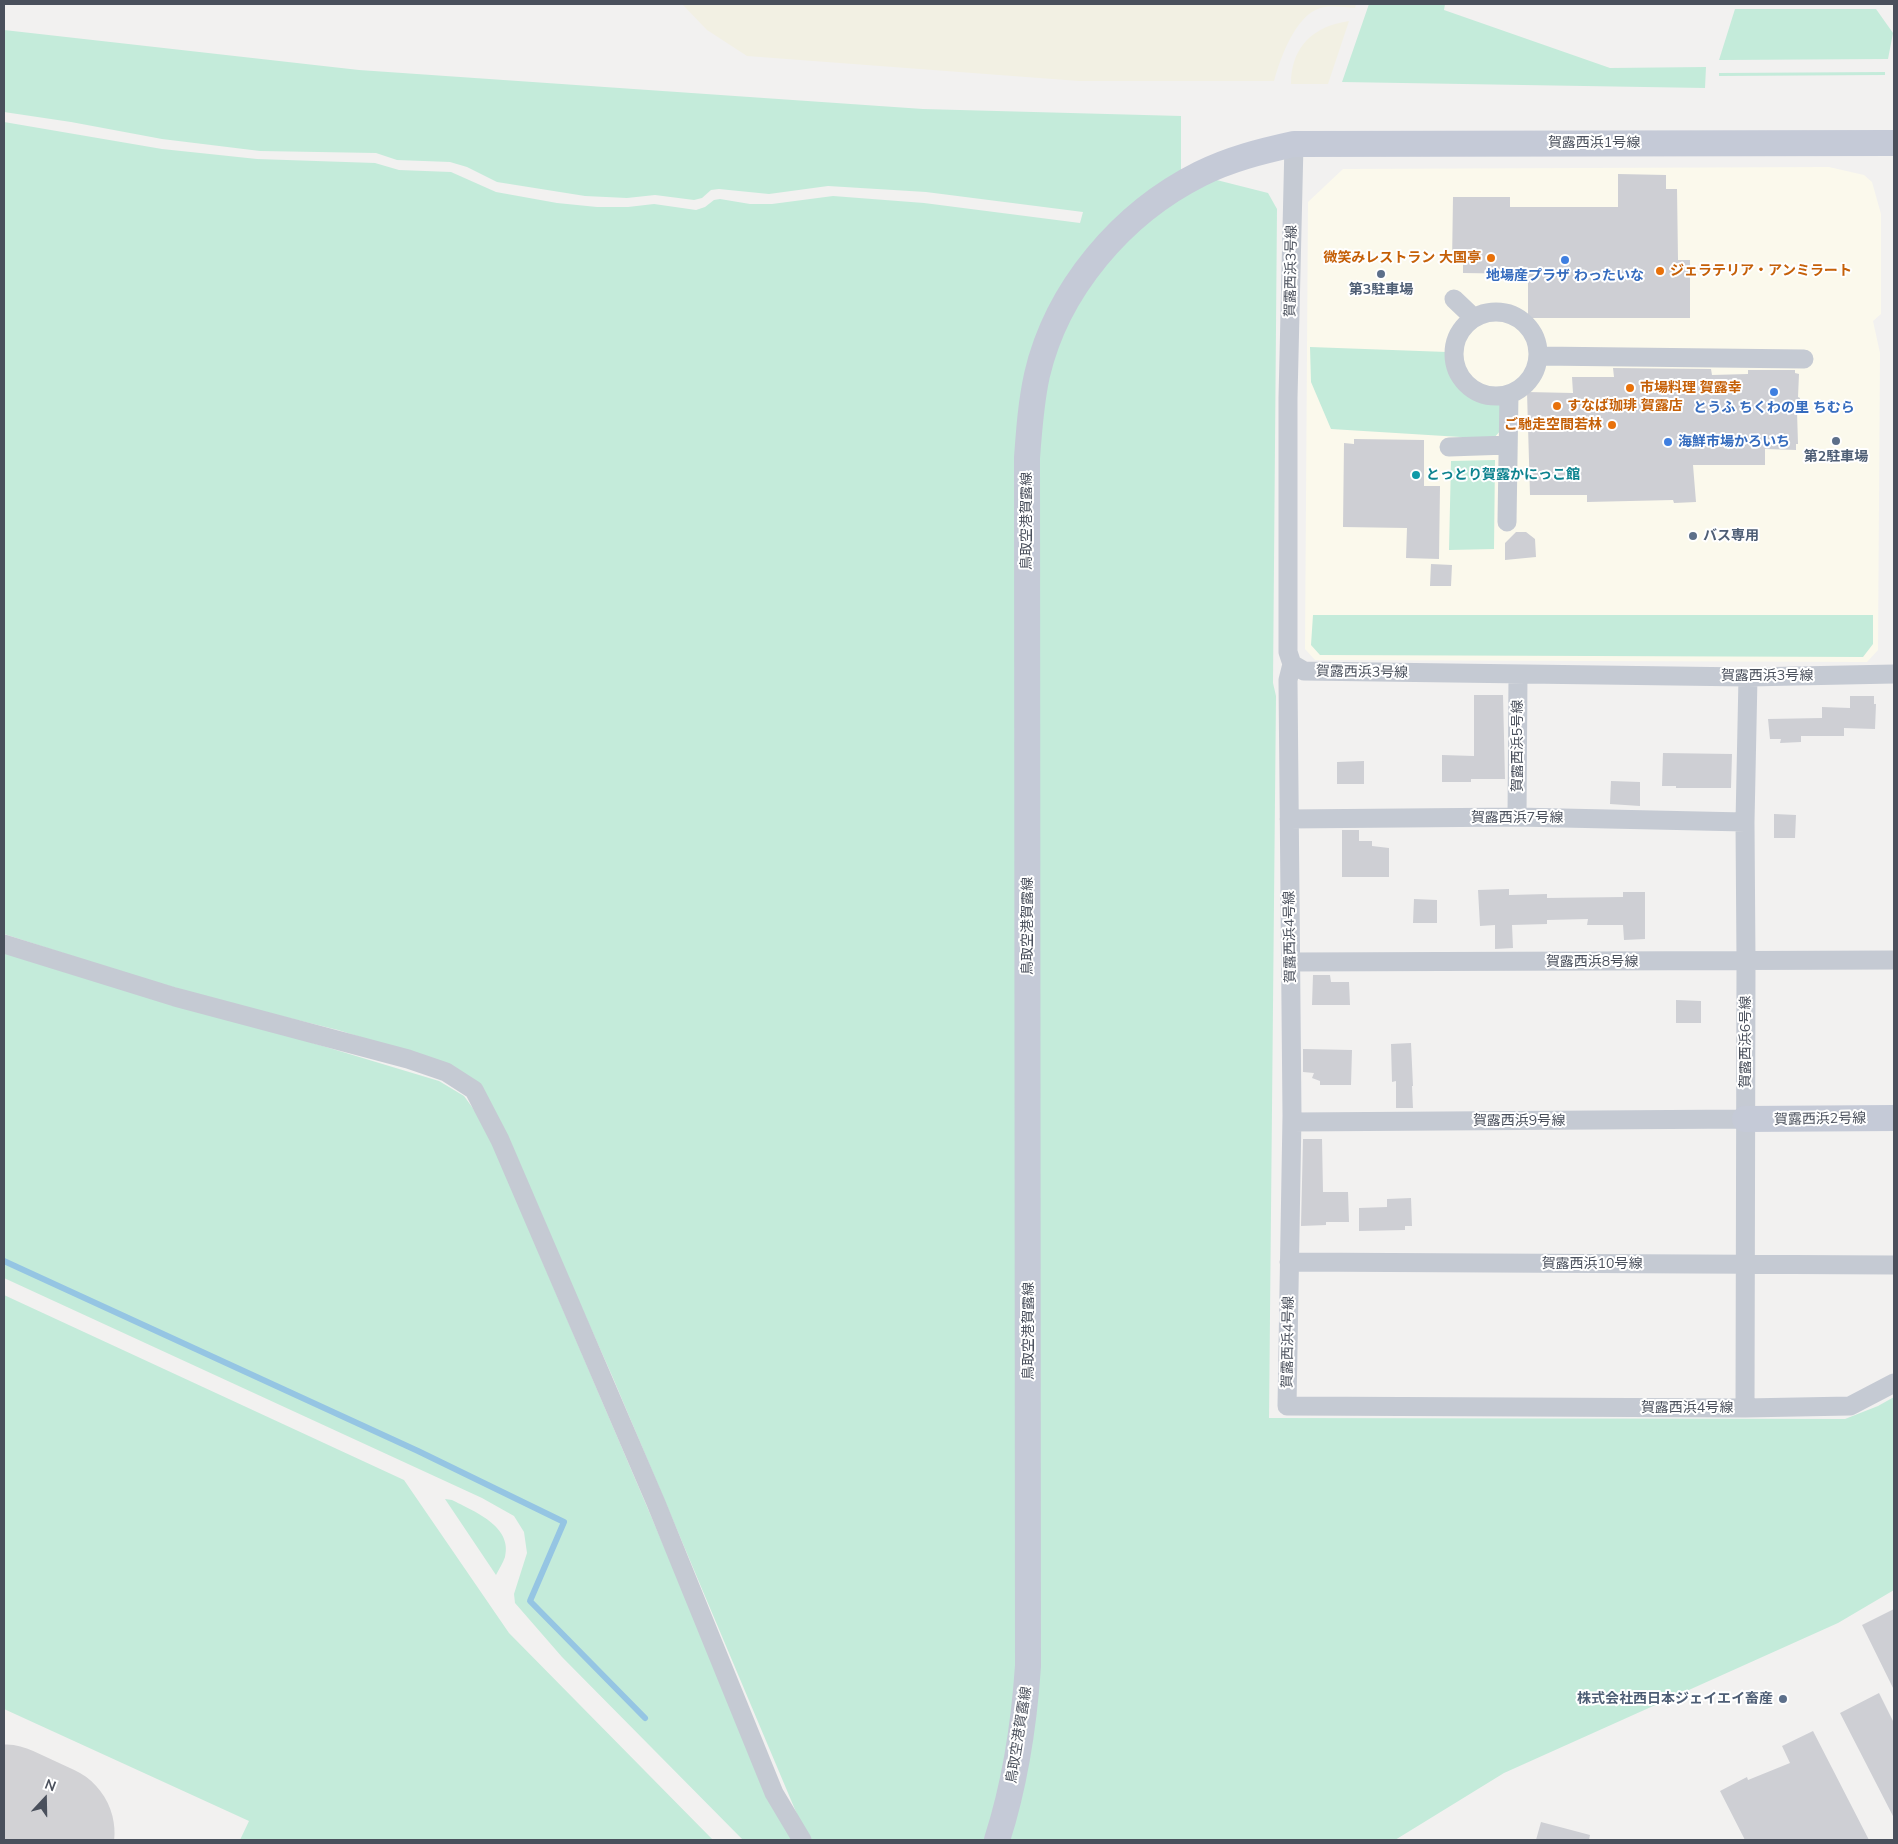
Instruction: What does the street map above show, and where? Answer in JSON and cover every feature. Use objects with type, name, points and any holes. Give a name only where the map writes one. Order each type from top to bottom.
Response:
[{"type":"main road","name":"賀露西浜1号線","points":[[1294,144],[1894,143]]},
{"type":"main road","name":"鳥取空港賀露線","points":[[997,1840],[1012,1786],[1018,1752],[1026,1695],[1029,1633],[1027,477],[1032,401],[1040,366],[1056,319],[1089,266],[1124,228],[1152,204],[1201,173],[1229,162],[1294,144]]},
{"type":"main road","name":"賀露西浜2号線","points":[[1745,1120],[1894,1118]]},
{"type":"street","name":"賀露西浜3号線","points":[[1294,144],[1288,398],[1288,652],[1292,664],[1304,671],[1748,677],[1894,674]]},
{"type":"street","points":[[1454,299],[1474,318]]},
{"type":"street","points":[[1494,311],[1508,313],[1522,319],[1531,329],[1538,342],[1539,356],[1536,370],[1528,382],[1517,391],[1503,396],[1489,396],[1476,391],[1466,383],[1458,371],[1454,358],[1454,344],[1468,321],[1474,318],[1480,314],[1494,311]]},
{"type":"street","points":[[1539,356],[1804,359]]},
{"type":"street","points":[[1507,522],[1509,394]]},
{"type":"street","points":[[1449,447],[1508,445]]},
{"type":"street","name":"賀露西浜4号線","points":[[1292,664],[1288,680],[1292,1122],[1287,1406],[1745,1408],[1850,1406],[1894,1382]]},
{"type":"street","name":"賀露西浜5号線","points":[[1517,817],[1518,674]]},
{"type":"street","name":"賀露西浜6号線","points":[[1745,1408],[1745,822],[1748,677]]},
{"type":"street","name":"賀露西浜7号線","points":[[1289,819],[1517,817],[1745,822]]},
{"type":"street","points":[[4,944],[175,997],[408,1059],[446,1072],[474,1090],[500,1140],[644,1476],[774,1793],[802,1840]]},
{"type":"street","name":"賀露西浜8号線","points":[[1290,962],[1746,962],[1894,960]]},
{"type":"street","name":"賀露西浜9号線","points":[[1292,1122],[1745,1120]]},
{"type":"street","name":"賀露西浜10号線","points":[[1289,1262],[1894,1265]]},
{"type":"shaded area","points":[[1829,167],[1864,175],[1872,182],[1881,214],[1881,314],[1873,321],[1880,353],[1878,650],[1867,662],[1315,660],[1305,649],[1308,202],[1343,169]]},
{"type":"green space","points":[[1369,4],[1445,4],[1444,10],[1610,68],[1706,67],[1705,88],[1342,82]]},
{"type":"green space","points":[[1735,9],[1876,9],[1893,33],[1888,59],[1719,60]]},
{"type":"green space","points":[[4,30],[359,70],[923,109],[1181,116],[1181,171],[1268,193],[1277,209],[1273,683],[1276,696],[1269,1418],[1845,1419],[1878,1406],[1894,1397],[1894,1590],[1838,1623],[1504,1773],[1395,1840],[811,1840],[799,1819],[613,1378],[497,1117],[430,1059],[338,1030],[228,1003],[125,973],[4,934],[4,122],[162,149],[257,159],[375,163],[399,170],[451,172],[496,192],[557,203],[597,207],[628,207],[654,204],[696,210],[705,207],[714,200],[720,199],[750,204],[772,204],[833,196],[924,203],[1080,223],[1083,212],[926,192],[828,186],[769,194],[719,189],[711,190],[702,198],[694,200],[655,195],[627,198],[585,196],[497,182],[467,167],[450,162],[397,160],[376,153],[260,151],[162,139],[4,112]]},
{"type":"green space","points":[[1885,72],[1885,75],[1719,76],[1719,73]]},
{"type":"green space","points":[[1310,347],[1447,352],[1452,373],[1456,381],[1463,388],[1479,397],[1500,402],[1501,430],[1493,439],[1331,429],[1311,382]]},
{"type":"green space","points":[[1495,460],[1494,549],[1449,550],[1451,461]]},
{"type":"green space","points":[[1313,615],[1873,615],[1873,644],[1863,657],[1320,655],[1311,645]]},
{"type":"green space","points":[[4,950],[439,1081],[464,1096],[483,1122],[680,1584],[794,1840],[743,1840],[562,1657],[515,1603],[514,1594],[527,1553],[524,1532],[514,1516],[482,1498],[4,1278]]},
{"type":"green space","points":[[4,1295],[404,1480],[509,1633],[713,1840],[240,1840],[249,1821],[4,1709]]},
{"type":"green space","points":[[445,1499],[452,1500],[480,1515],[497,1528],[506,1546],[505,1557],[496,1575]]},
{"type":"sand","points":[[682,4],[1356,4],[1355,8],[1333,6],[1320,8],[1303,20],[1290,39],[1280,61],[1274,81],[1079,81],[747,56],[707,30]]},
{"type":"sand","points":[[1349,21],[1328,84],[1291,84],[1295,59],[1306,40],[1325,28]]},
{"type":"building","points":[[1618,174],[1666,175],[1666,189],[1677,189],[1678,260],[1690,260],[1690,318],[1528,318],[1528,274],[1463,273],[1463,264],[1452,264],[1453,197],[1510,197],[1510,207],[1618,207]]},
{"type":"building","points":[[1613,368],[1711,369],[1712,375],[1748,374],[1748,370],[1795,370],[1795,373],[1799,374],[1798,397],[1800,398],[1799,410],[1797,411],[1798,444],[1796,444],[1796,450],[1765,449],[1765,465],[1693,465],[1696,502],[1674,503],[1673,500],[1587,502],[1587,495],[1530,495],[1527,392],[1573,393],[1572,377],[1614,377]]},
{"type":"building","points":[[1354,439],[1424,440],[1424,486],[1440,486],[1439,559],[1406,558],[1407,528],[1343,527],[1344,443],[1354,444]]},
{"type":"building","points":[[1516,532],[1526,532],[1535,539],[1536,557],[1505,560],[1505,543]]},
{"type":"building","points":[[1431,564],[1452,565],[1451,586],[1430,586]]},
{"type":"building","points":[[1474,695],[1503,695],[1505,779],[1471,779],[1471,782],[1442,782],[1442,755],[1474,756]]},
{"type":"building","points":[[1850,696],[1874,696],[1874,704],[1876,704],[1875,729],[1844,728],[1844,736],[1801,736],[1801,742],[1780,743],[1781,739],[1770,739],[1768,719],[1822,718],[1822,707],[1850,708]]},
{"type":"building","points":[[1663,753],[1732,754],[1731,788],[1676,788],[1676,786],[1662,786]]},
{"type":"building","points":[[1364,761],[1364,784],[1337,784],[1337,762]]},
{"type":"building","points":[[1611,781],[1640,782],[1640,806],[1610,804]]},
{"type":"building","points":[[1774,814],[1796,815],[1795,838],[1774,838]]},
{"type":"building","points":[[1342,830],[1359,830],[1359,841],[1372,841],[1372,846],[1389,848],[1389,877],[1342,877]]},
{"type":"building","points":[[1509,889],[1509,895],[1547,894],[1547,898],[1623,897],[1623,892],[1645,892],[1645,939],[1624,940],[1623,925],[1587,925],[1588,919],[1547,920],[1547,924],[1512,925],[1513,948],[1495,949],[1495,925],[1480,926],[1478,890]]},
{"type":"building","points":[[1414,899],[1437,900],[1437,923],[1413,923]]},
{"type":"building","points":[[1313,975],[1330,975],[1331,982],[1349,982],[1350,1005],[1312,1005]]},
{"type":"building","points":[[1676,1000],[1701,1001],[1701,1023],[1676,1023]]},
{"type":"building","points":[[1411,1043],[1413,1108],[1396,1108],[1396,1081],[1392,1082],[1391,1044]]},
{"type":"building","points":[[1303,1049],[1352,1050],[1351,1085],[1320,1085],[1320,1081],[1312,1078],[1314,1073],[1303,1072]]},
{"type":"building","points":[[1303,1139],[1322,1139],[1323,1192],[1348,1192],[1349,1222],[1326,1222],[1326,1225],[1301,1226]]},
{"type":"building","points":[[1411,1198],[1412,1226],[1405,1226],[1405,1230],[1359,1231],[1359,1208],[1387,1207],[1387,1199]]},
{"type":"building","points":[[1894,1609],[1894,1690],[1862,1625]]},
{"type":"building","points":[[1879,1693],[1894,1723],[1894,1818],[1840,1713]]},
{"type":"building","points":[[1813,1731],[1869,1840],[1745,1840],[1720,1791],[1747,1777],[1748,1780],[1790,1763],[1782,1746]]},
{"type":"building","points":[[1541,1822],[1590,1835],[1589,1840],[1536,1840]]},
{"type":"waterway","points":[[4,1261],[418,1451],[564,1522],[530,1601],[645,1718]]},
{"type":"runway","points":[[4,1814],[45,1833]]},
{"type":"place","name":"微笑みレストラン 大国亭","points":[[1491,258]]},
{"type":"place","name":"地場産プラザ わったいな","points":[[1565,260]]},
{"type":"place","name":"ジェラテリア・アンミラート","points":[[1660,271]]},
{"type":"place","name":"第3駐車場","points":[[1381,274]]},
{"type":"place","name":"市場料理 賀露幸","points":[[1630,388]]},
{"type":"place","name":"とうふ ちくわの里 ちむら","points":[[1774,392]]},
{"type":"place","name":"すなば珈琲 賀露店","points":[[1557,406]]},
{"type":"place","name":"ご馳走空間若林","points":[[1612,425]]},
{"type":"place","name":"第2駐車場","points":[[1836,441]]},
{"type":"place","name":"海鮮市場かろいち","points":[[1668,442]]},
{"type":"place","name":"とっとり賀露かにっこ館","points":[[1416,475]]},
{"type":"place","name":"バス専用","points":[[1693,536]]},
{"type":"place","name":"株式会社西日本ジェイエイ畜産","points":[[1783,1699]]}]
